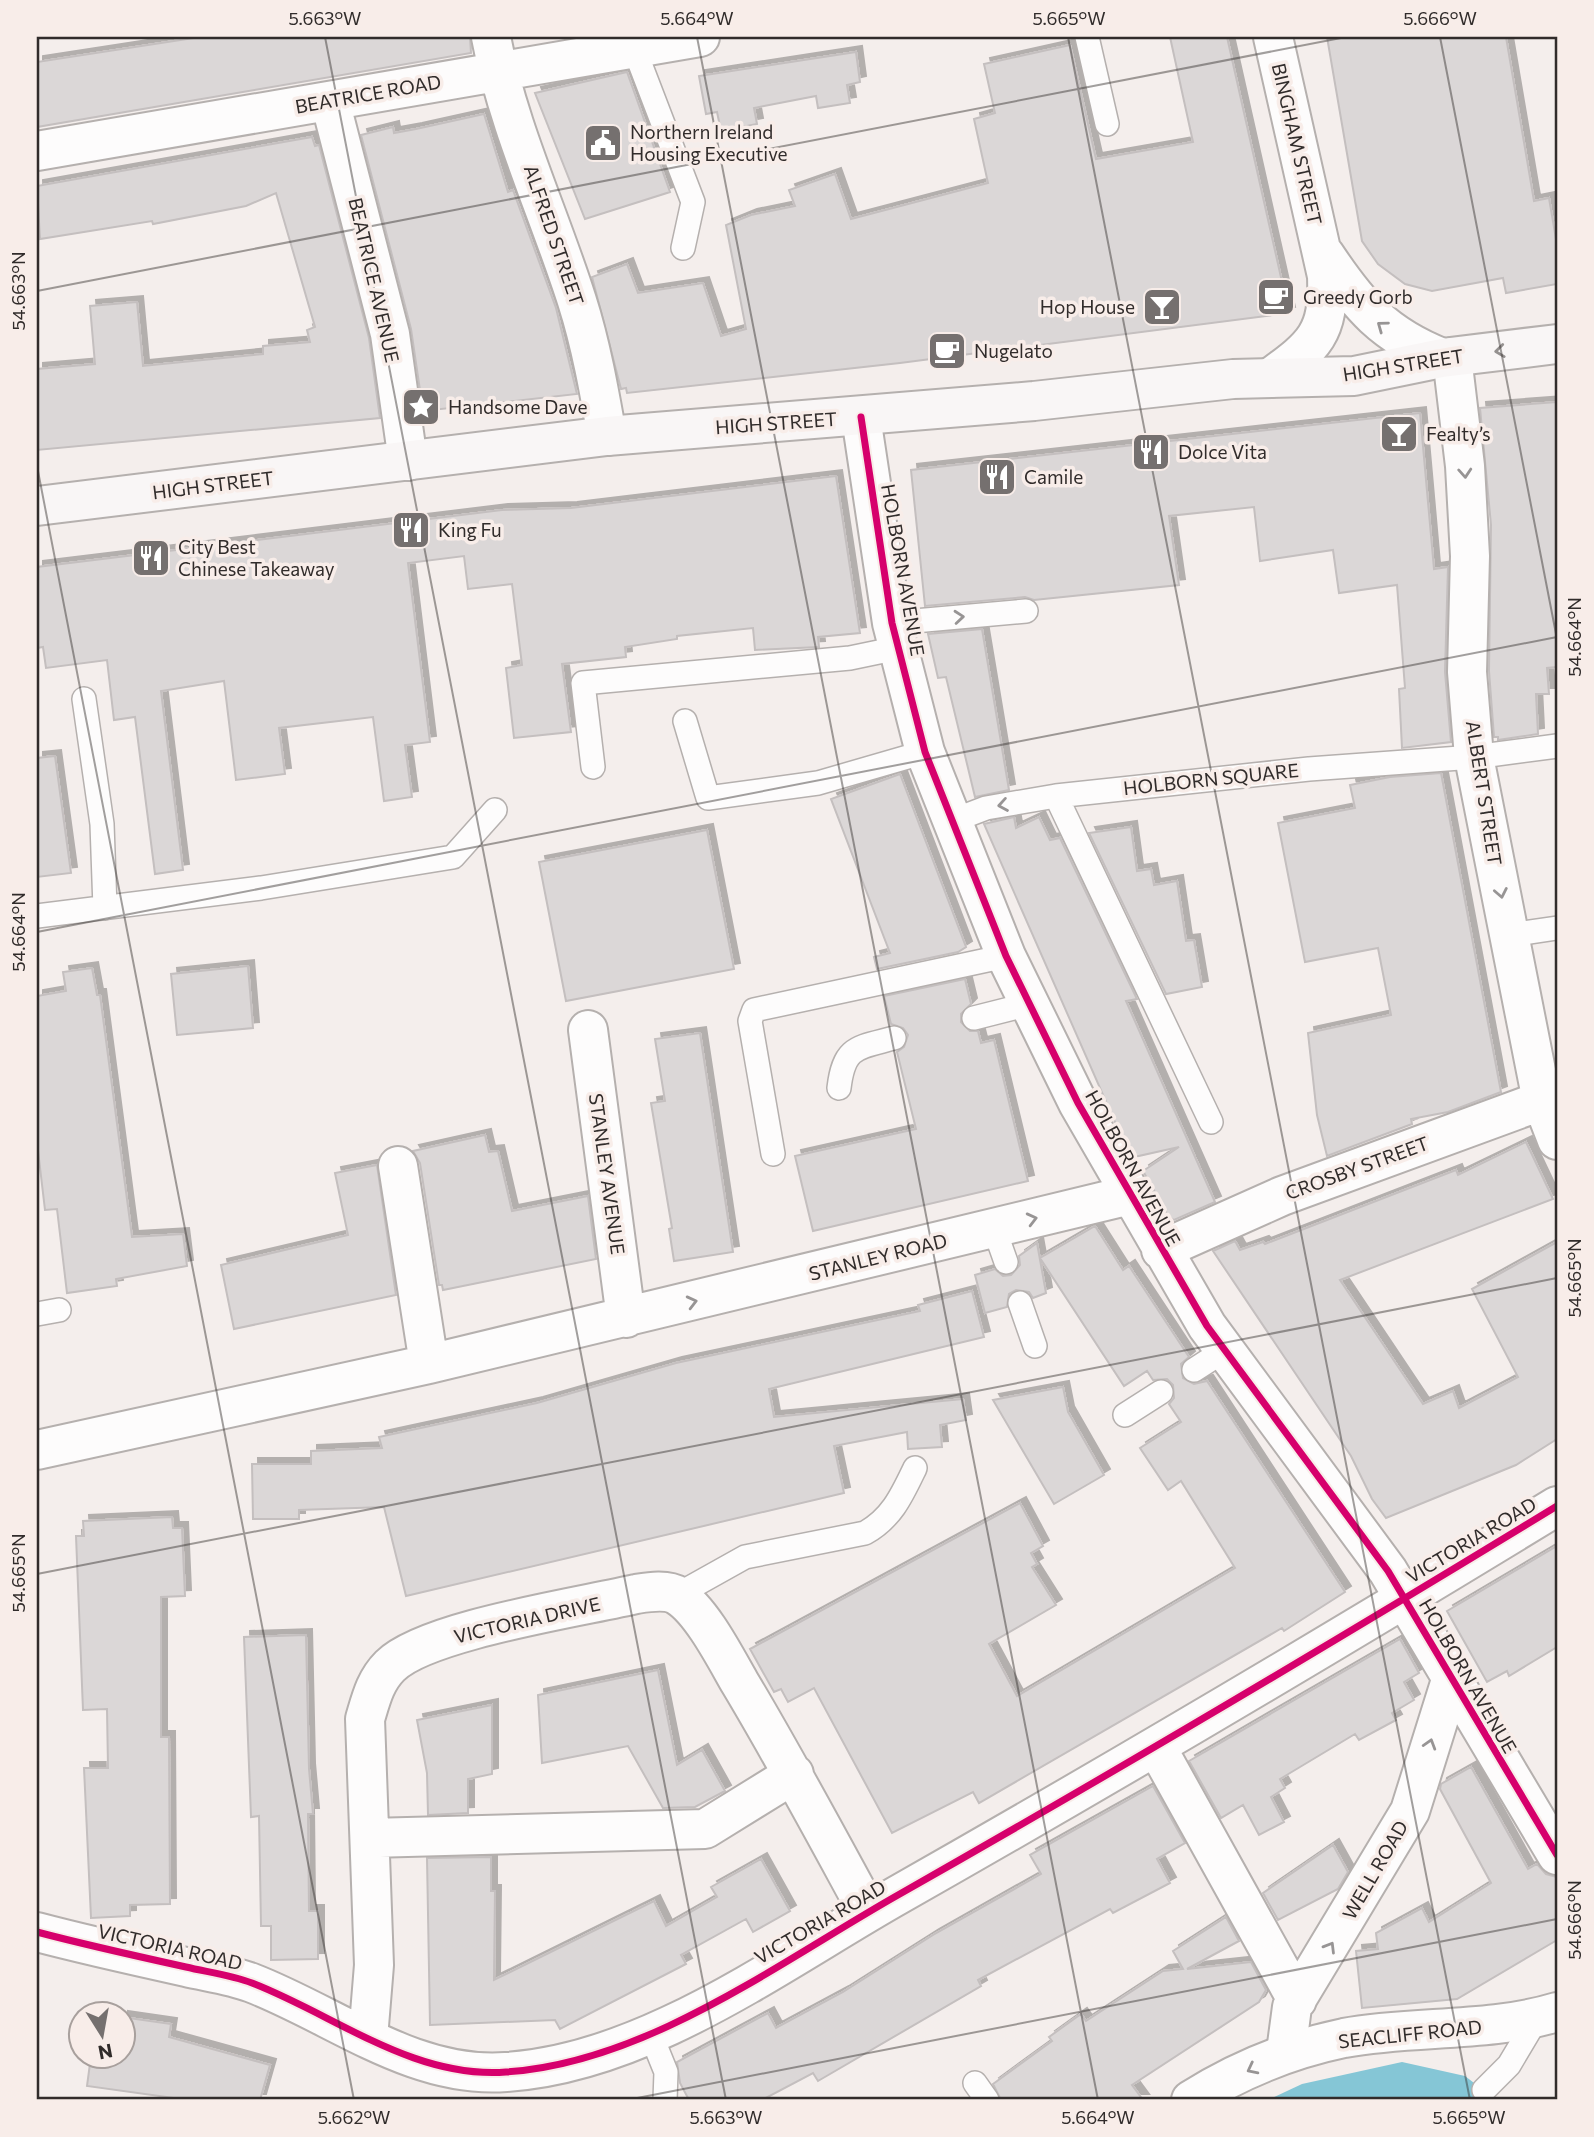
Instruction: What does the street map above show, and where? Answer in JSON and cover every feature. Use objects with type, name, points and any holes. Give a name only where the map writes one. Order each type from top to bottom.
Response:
[{"type":"main road","name":"HIGH STREET","points":[[37,506],[607,436],[861,417],[1233,379],[1354,376],[1447,357],[1557,344]]},
{"type":"street","name":"BEATRICE ROAD","points":[[37,151],[330,101],[494,54],[634,48],[700,37]]},
{"type":"street","name":"BINGHAM STREET","points":[[1270,378],[1297,360],[1324,323],[1328,276],[1273,37]]},
{"type":"street","name":"ALFRED STREET","points":[[494,54],[577,301],[594,360],[607,436]]},
{"type":"street","name":"BEATRICE AVENUE","points":[[330,101],[390,334],[408,461]]},
{"type":"street","name":"BINGHAM STREET","points":[[1322,250],[1351,294],[1374,320],[1409,345],[1447,357]]},
{"type":"street","name":"ALBERT STREET","points":[[1447,357],[1465,466],[1469,544],[1467,672],[1474,757],[1510,935],[1550,1098],[1557,1140]]},
{"type":"street","name":"HOLBORN AVENUE","points":[[861,417],[895,635],[925,752],[1006,956],[1029,1004],[1078,1103],[1161,1250],[1210,1360],[1405,1599],[1557,1855]]},
{"type":"street","name":"STANLEY AVENUE","points":[[588,1030],[626,1318]]},
{"type":"street","name":"CROSBY STREET","points":[[1161,1250],[1282,1196],[1550,1098]]},
{"type":"street","points":[[398,1166],[429,1364]]},
{"type":"street","name":"STANLEY ROAD","points":[[37,1450],[626,1318],[1000,1245],[1130,1195]]},
{"type":"street","name":"VICTORIA ROAD","points":[[37,1932],[250,1982],[368,2038],[445,2069],[505,2073],[616,2050],[651,2035],[793,1958],[868,1912],[1157,1748],[1557,1506]]},
{"type":"street","name":"VICTORIA DRIVE","points":[[368,2038],[374,1965],[365,1719],[373,1689],[391,1665],[455,1635],[636,1594],[656,1592],[677,1595]]},
{"type":"street","points":[[677,1595],[692,1608],[726,1660],[794,1774],[868,1912]]},
{"type":"street","name":"WELL ROAD","points":[[1286,2052],[1292,2007],[1410,1811],[1451,1680]]},
{"type":"street","points":[[1157,1748],[1297,2000]]},
{"type":"street","points":[[370,1838],[705,1829],[794,1774]]},
{"type":"street","name":"SEACLIFF ROAD","points":[[1191,2100],[1286,2052],[1346,2038],[1547,2015]]},
{"type":"lane","points":[[1087,37],[1107,124]]},
{"type":"lane","points":[[634,48],[693,201],[683,248]]},
{"type":"lane","points":[[593,767],[583,683],[850,658],[895,635],[1027,611]]},
{"type":"lane","points":[[84,699],[102,824],[105,908]]},
{"type":"lane","points":[[685,721],[708,798],[818,783],[925,752]]},
{"type":"lane","name":"HOLBORN SQUARE","points":[[952,821],[986,808],[1056,796],[1309,768],[1474,757],[1557,746]]},
{"type":"lane","points":[[1056,796],[1211,1122]]},
{"type":"lane","points":[[37,916],[453,857],[495,810]]},
{"type":"lane","points":[[1510,935],[1557,928]]},
{"type":"lane","points":[[773,1154],[750,1021],[754,1010],[1006,956]]},
{"type":"lane","points":[[974,1018],[1029,1004]]},
{"type":"lane","points":[[839,1088],[842,1064],[854,1049],[894,1038]]},
{"type":"lane","points":[[1020,1303],[1035,1346]]},
{"type":"lane","points":[[1125,1415],[1161,1392]]},
{"type":"lane","points":[[677,1595],[746,1557],[865,1533],[882,1524],[898,1502],[915,1468]]},
{"type":"lane","points":[[1484,2090],[1509,2065],[1547,2015]]},
{"type":"lane","points":[[651,2035],[666,2072],[665,2100]]},
{"type":"water","points":[[1402,2062],[1465,2076],[1496,2100],[1268,2100],[1302,2084]]},
{"type":"building","points":[[200,37],[470,37],[471,53],[37,127],[37,62]]},
{"type":"building","points":[[1170,37],[1227,37],[1289,313],[900,363],[627,393],[626,388],[621,389],[592,277],[627,264],[638,293],[703,283],[721,336],[746,329],[726,225],[751,215],[795,206],[789,190],[835,174],[851,219],[988,183],[974,119],[995,113],[984,64],[1070,45],[1096,159],[1193,142]]},
{"type":"building","points":[[1327,37],[1506,37],[1534,201],[1549,198],[1557,245],[1557,284],[1506,293],[1503,278],[1432,291],[1405,284],[1378,264],[1362,241]]},
{"type":"building","points":[[856,52],[860,82],[847,85],[850,103],[818,108],[816,96],[754,108],[757,124],[721,131],[717,112],[706,114],[699,76]]},
{"type":"building","name":"Northern Ireland Housing Executive","points":[[627,72],[670,192],[585,219],[535,93]]},
{"type":"building","points":[[484,114],[508,192],[513,190],[556,308],[577,394],[423,411],[411,329],[361,135],[393,127],[394,133]]},
{"type":"building","points":[[312,137],[315,146],[319,145],[369,338],[380,418],[37,450],[37,369],[95,364],[90,306],[137,302],[143,366],[263,354],[263,346],[310,342],[307,330],[315,327],[276,193],[246,206],[153,224],[152,221],[40,239],[37,186]]},
{"type":"building","points":[[1557,402],[1557,667],[1547,668],[1549,694],[1536,694],[1538,734],[1498,740],[1498,737],[1494,737],[1489,671],[1491,525],[1480,408]]},
{"type":"building","points":[[1420,413],[1434,569],[1448,567],[1445,672],[1451,742],[1402,748],[1399,689],[1405,688],[1397,585],[1339,593],[1333,550],[1260,561],[1254,507],[1169,516],[1179,585],[1034,600],[1025,597],[925,606],[911,470]]},
{"type":"building","points":[[836,476],[860,633],[818,637],[819,647],[755,650],[753,628],[677,636],[677,639],[625,647],[626,657],[562,664],[571,732],[514,738],[506,668],[522,665],[512,584],[468,589],[464,556],[408,563],[430,742],[405,745],[412,797],[384,801],[373,717],[279,728],[285,774],[236,780],[224,681],[161,691],[183,870],[155,874],[135,717],[114,720],[107,660],[46,668],[43,647],[37,648],[37,567],[502,510],[571,508]]},
{"type":"building","points":[[982,629],[1009,790],[975,797],[946,677],[938,678],[928,634]]},
{"type":"building","points":[[55,756],[71,873],[37,877],[37,758]]},
{"type":"building","points":[[1441,773],[1501,1092],[1448,1112],[1411,1119],[1412,1124],[1327,1156],[1317,1115],[1308,1033],[1391,1015],[1378,948],[1305,962],[1278,823],[1355,808],[1350,785],[1390,777]]},
{"type":"building","points":[[900,774],[966,947],[958,952],[877,969],[874,957],[890,953],[831,799]]},
{"type":"building","points":[[1014,817],[1016,828],[1039,817],[1050,840],[1060,838],[1137,999],[1126,1001],[1215,1202],[1174,1220],[1169,1217],[1143,1171],[1179,1147],[1134,1157],[1118,1129],[984,824]]},
{"type":"building","points":[[1131,827],[1137,871],[1151,869],[1154,885],[1177,881],[1186,941],[1194,940],[1202,987],[1166,994],[1089,833]]},
{"type":"building","points":[[707,830],[734,969],[566,1001],[539,862]]},
{"type":"building","points":[[248,966],[253,1028],[177,1035],[171,974]]},
{"type":"building","points":[[92,968],[97,995],[100,995],[132,1237],[183,1234],[187,1266],[116,1279],[117,1286],[67,1293],[57,1209],[45,1210],[37,1142],[37,996],[66,991],[63,972]]},
{"type":"building","points":[[965,979],[971,1004],[961,1014],[961,1022],[970,1031],[978,1031],[981,1043],[994,1040],[1028,1181],[813,1231],[795,1156],[916,1129],[897,1052],[904,1047],[908,1035],[903,1028],[891,1024],[884,996]]},
{"type":"building","points":[[700,1033],[733,1252],[674,1261],[669,1229],[672,1228],[651,1103],[665,1101],[655,1039]]},
{"type":"building","points":[[485,1135],[489,1152],[498,1151],[512,1211],[588,1196],[596,1259],[443,1290],[442,1285],[439,1285],[420,1163],[413,1151]]},
{"type":"building","points":[[1526,1142],[1553,1199],[1340,1280],[1423,1404],[1453,1391],[1459,1408],[1518,1377],[1472,1289],[1557,1242],[1557,1439],[1516,1465],[1386,1518],[1372,1499],[1351,1456],[1213,1251],[1235,1241],[1240,1250],[1263,1242],[1265,1244],[1456,1170],[1458,1175]]},
{"type":"building","points":[[377,1165],[396,1295],[234,1329],[221,1265],[348,1235],[335,1173]]},
{"type":"building","points":[[1095,1226],[1123,1270],[1129,1266],[1189,1357],[1181,1364],[1183,1378],[1194,1384],[1207,1381],[1345,1592],[1284,1631],[1282,1628],[979,1803],[973,1792],[892,1833],[814,1688],[788,1702],[781,1689],[774,1692],[750,1649],[1020,1503],[1043,1546],[1031,1553],[1037,1564],[1032,1567],[1056,1605],[989,1644],[1017,1696],[1235,1568],[1181,1481],[1168,1490],[1140,1448],[1181,1422],[1169,1404],[1174,1398],[1173,1385],[1167,1379],[1153,1380],[1147,1371],[1124,1386],[1040,1258]]},
{"type":"building","points":[[1037,1243],[1046,1293],[1033,1298],[1029,1292],[1016,1290],[1009,1294],[1007,1307],[985,1313],[975,1275],[995,1269],[1003,1276],[1011,1275],[1020,1265],[1019,1256]]},
{"type":"building","points":[[972,1291],[984,1337],[769,1389],[774,1417],[963,1399],[966,1420],[940,1425],[942,1447],[908,1449],[907,1432],[834,1446],[844,1493],[406,1596],[384,1507],[299,1510],[299,1519],[253,1519],[252,1464],[311,1464],[311,1451],[382,1448],[379,1437],[537,1403],[676,1363],[920,1311],[918,1305]]},
{"type":"building","points":[[1063,1387],[1068,1412],[1104,1475],[1054,1504],[993,1400]]},
{"type":"building","points":[[172,1517],[173,1528],[182,1528],[185,1596],[161,1597],[161,1737],[169,1737],[170,1904],[130,1905],[130,1916],[91,1918],[84,1768],[108,1768],[107,1709],[83,1710],[76,1536],[84,1536],[83,1521]]},
{"type":"building","points":[[1557,1546],[1557,1647],[1509,1676],[1507,1671],[1487,1682],[1447,1611]]},
{"type":"building","points":[[306,1635],[309,1769],[313,1814],[308,1814],[309,1911],[318,1911],[318,1959],[271,1960],[271,1926],[261,1926],[259,1816],[251,1817],[244,1637]]},
{"type":"building","points":[[1400,1639],[1419,1673],[1404,1682],[1414,1700],[1392,1713],[1396,1720],[1359,1740],[1355,1734],[1280,1779],[1285,1788],[1271,1797],[1284,1822],[1259,1835],[1243,1805],[1221,1818],[1189,1761]]},
{"type":"building","points":[[658,1670],[677,1765],[702,1750],[725,1791],[695,1807],[663,1808],[628,1746],[542,1763],[538,1695]]},
{"type":"building","points":[[492,1705],[492,1774],[468,1779],[468,1813],[428,1815],[427,1773],[417,1720]]},
{"type":"building","points":[[1471,1767],[1528,1869],[1537,1864],[1546,1874],[1557,1877],[1557,1940],[1457,1999],[1362,2008],[1356,1951],[1378,1949],[1376,1933],[1422,1908],[1429,1922],[1491,1883],[1440,1789],[1441,1784]]},
{"type":"building","points":[[1153,1786],[1185,1843],[1157,1859],[1170,1883],[1113,1913],[1110,1909],[978,1980],[981,1986],[818,2081],[813,2073],[762,2100],[689,2100],[680,2083],[677,2062],[768,2013],[776,2028],[843,1992],[933,1935],[1041,1874],[1030,1855]]},
{"type":"building","points":[[1333,1845],[1348,1872],[1338,1889],[1278,1920],[1263,1893]]},
{"type":"building","points":[[491,1857],[491,1891],[495,1891],[494,1980],[654,1901],[666,1926],[717,1897],[711,1887],[761,1859],[790,1911],[753,1932],[746,1919],[681,1955],[686,1964],[560,2029],[555,2020],[430,2025],[427,1858]]},
{"type":"building","points":[[1226,1917],[1239,1941],[1187,1969],[1251,1962],[1266,1990],[1259,2002],[1132,2085],[1143,2100],[1001,2100],[993,2084],[1052,2041],[1049,2037],[1081,2014],[1086,2021],[1163,1971],[1183,1969],[1173,1951]]},
{"type":"building","points":[[136,2019],[171,2024],[169,2037],[270,2065],[260,2100],[188,2100],[87,2086],[89,2070],[136,2070]]},
{"type":"cycle path","points":[[861,417],[892,623],[925,752],[1006,956],[1078,1103],[1207,1326],[1388,1571],[1557,1855]]},
{"type":"cycle path","points":[[37,1932],[244,1980],[283,1996],[375,2042],[439,2066],[506,2072],[558,2065],[609,2050],[710,2006],[1229,1703],[1557,1506]]},
{"type":"place","name":"Northern Ireland Housing Executive","points":[[603,143]]},
{"type":"place","name":"Greedy Gorb","points":[[1276,297]]},
{"type":"place","name":"Hop House","points":[[1162,307]]},
{"type":"place","name":"Nugelato","points":[[947,351]]},
{"type":"place","name":"Handsome Dave","points":[[421,407]]},
{"type":"place","name":"Fealty’s","points":[[1399,434]]},
{"type":"place","name":"Dolce Vita","points":[[1151,452]]},
{"type":"place","name":"Camile","points":[[997,477]]},
{"type":"place","name":"King Fu","points":[[411,530]]},
{"type":"place","name":"City Best Chinese Takeaway","points":[[151,558]]}]
